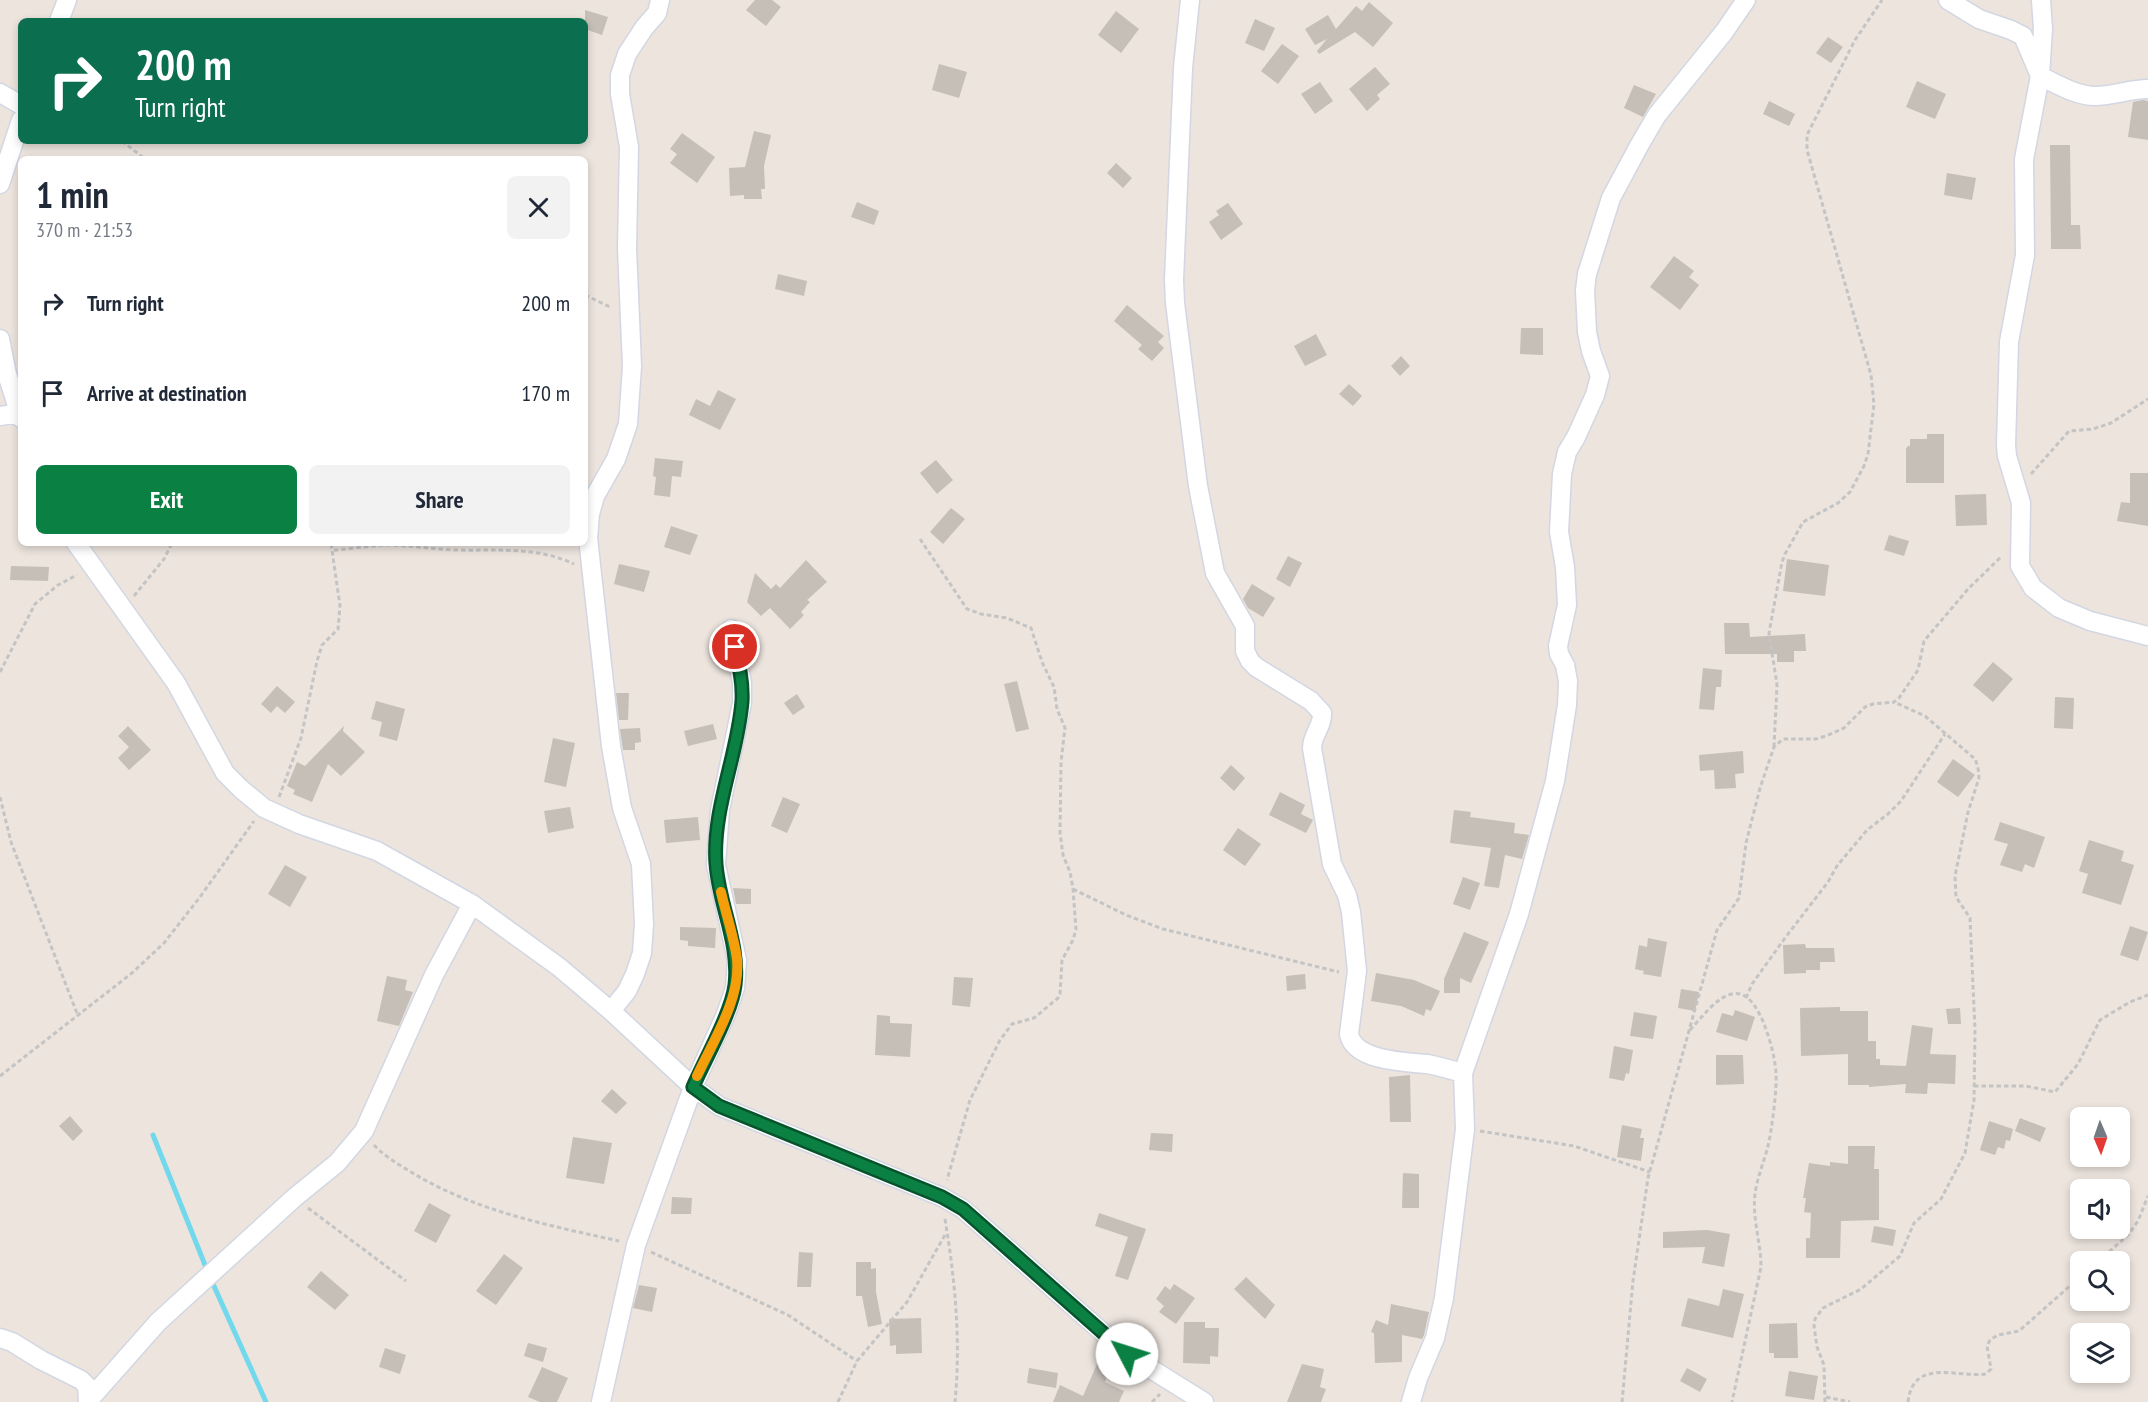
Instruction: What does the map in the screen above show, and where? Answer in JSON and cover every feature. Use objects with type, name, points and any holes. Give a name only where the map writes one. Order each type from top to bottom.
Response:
[{"type":"street","points":[[60,18],[67,0]]},
{"type":"street","points":[[611,1011],[627,991],[635,974],[642,952],[644,924],[641,864],[622,808],[611,746],[605,675],[588,538],[590,514],[595,496],[616,459],[628,424],[632,366],[627,248],[629,147],[620,94],[620,75],[627,54],[657,13],[660,0]]},
{"type":"street","points":[[1190,0],[1183,68],[1175,303],[1198,486],[1215,573],[1245,626],[1247,655],[1256,667],[1311,701],[1322,713],[1321,725],[1312,741],[1313,759],[1332,864],[1347,896],[1351,912],[1357,971],[1350,1041],[1355,1046],[1388,1060],[1428,1064],[1463,1073]]},
{"type":"street","points":[[1411,1402],[1418,1377],[1435,1338],[1444,1298],[1465,1129],[1463,1073],[1519,914],[1555,781],[1567,705],[1568,681],[1558,646],[1567,605],[1559,532],[1562,474],[1567,452],[1595,395],[1600,376],[1587,332],[1585,290],[1587,274],[1611,198],[1640,144],[1657,115],[1724,32],[1746,0]]},
{"type":"street","points":[[1948,0],[1979,19],[2022,36],[2040,76],[2076,92],[2094,96],[2148,89]]},
{"type":"street","points":[[2041,0],[2043,29],[2040,76],[2024,159],[2025,255],[2009,342],[2008,362],[2007,456],[2021,503],[2020,566],[2033,588],[2059,608],[2090,621],[2148,636]]},
{"type":"street","points":[[0,93],[18,103]]},
{"type":"street","points":[[0,184],[18,129]]},
{"type":"street","points":[[0,339],[7,374],[18,410]]},
{"type":"street","points":[[0,416],[18,416]]},
{"type":"street","points":[[78,546],[176,683],[225,773],[269,810],[299,824],[377,851],[472,904],[559,967],[611,1011],[693,1087],[719,1106],[942,1197],[963,1209],[1127,1354],[1204,1402]]},
{"type":"street","points":[[601,1402],[636,1245],[693,1087],[726,1014],[735,988],[737,960],[716,865],[720,810],[742,703],[742,683],[731,628]]},
{"type":"street","points":[[89,1401],[158,1322],[294,1198],[337,1163],[364,1131],[430,985],[472,904]]},
{"type":"street","points":[[0,1338],[12,1342],[81,1380],[87,1386],[89,1401]]},
{"type":"path","points":[[1622,1402],[1633,1281],[1650,1173],[1717,930],[1740,898],[1746,843],[1760,788],[1774,747],[1778,685],[1769,633],[1785,554],[1803,522],[1838,503],[1850,492],[1868,454],[1874,404],[1871,375],[1807,150],[1808,135],[1855,40],[1882,0]]},
{"type":"path","points":[[126,144],[141,156]]},
{"type":"path","points":[[588,296],[630,317]]},
{"type":"path","points":[[2018,488],[2069,431],[2093,429],[2111,423],[2148,399]]},
{"type":"path","points":[[1894,702],[1916,676],[1924,641],[1968,589],[2022,535]]},
{"type":"path","points":[[920,539],[968,609],[1021,622],[1031,628],[1034,633],[1042,662],[1054,687],[1057,709],[1065,728],[1061,762],[1060,833],[1063,855],[1070,872],[1073,889],[1076,929],[1062,960],[1060,994],[1034,1018],[1012,1024],[1000,1040],[970,1100],[961,1124],[942,1197],[956,1296],[958,1364],[955,1402]]},
{"type":"path","points":[[122,608],[164,560],[171,546]]},
{"type":"path","points":[[0,1076],[132,973],[164,943],[269,810],[301,738],[322,645],[338,629],[340,606],[332,546]]},
{"type":"path","points":[[333,550],[375,546]]},
{"type":"path","points":[[400,546],[507,549],[540,553],[562,558],[592,572]]},
{"type":"path","points":[[0,672],[36,604],[58,585],[91,567]]},
{"type":"path","points":[[1774,747],[1784,739],[1816,739],[1826,736],[1844,728],[1865,707],[1894,702],[1925,716],[1975,759],[1978,767],[1979,778],[1968,812],[1954,876],[1956,897],[1970,918],[1975,1030],[1974,1100],[1965,1153],[1947,1190],[1914,1224],[1906,1247],[1894,1263],[1862,1289],[1822,1308],[1815,1319],[1817,1347],[1824,1365],[1825,1400],[1850,1402]]},
{"type":"path","points":[[1746,998],[1752,984],[1828,882],[1837,866],[1867,830],[1901,801],[1945,734]]},
{"type":"path","points":[[0,797],[11,842],[78,1016]]},
{"type":"path","points":[[1073,889],[1126,915],[1163,928],[1332,969],[1355,983]]},
{"type":"path","points":[[1689,1030],[1723,996],[1731,992],[1746,998],[1753,1003],[1762,1016],[1776,1077],[1769,1143],[1755,1193],[1761,1267],[1732,1402]]},
{"type":"path","points":[[1974,1086],[2026,1086],[2055,1092],[2078,1064],[2100,1020],[2130,1002],[2148,995]]},
{"type":"path","points":[[1465,1129],[1574,1146],[1650,1173]]},
{"type":"path","points":[[364,1131],[376,1148],[430,1183],[481,1206],[519,1219],[636,1245],[789,1315],[857,1361]]},
{"type":"path","points":[[2110,1251],[2129,1234],[2138,1221],[2148,1196]]},
{"type":"path","points":[[294,1198],[406,1281]]},
{"type":"path","points":[[838,1402],[857,1361],[907,1302],[947,1232]]},
{"type":"path","points":[[1908,1402],[1915,1384],[1928,1374],[1939,1371],[1986,1374],[1991,1369],[1987,1346],[1990,1340],[1998,1335],[2019,1331],[2070,1286]]},
{"type":"building","points":[[755,0],[772,0],[781,7],[766,26],[746,10]]},
{"type":"building","points":[[1369,2],[1393,23],[1373,47],[1355,32],[1319,54],[1317,51],[1327,39],[1315,45],[1305,29],[1328,15],[1336,29],[1356,6],[1362,11]]},
{"type":"building","points":[[585,10],[608,17],[602,35],[588,30],[588,18],[585,18]]},
{"type":"building","points":[[1116,11],[1139,29],[1121,53],[1098,35]]},
{"type":"building","points":[[1255,19],[1275,28],[1264,51],[1245,43]]},
{"type":"building","points":[[1828,37],[1843,47],[1831,63],[1816,53]]},
{"type":"building","points":[[1282,44],[1299,56],[1278,84],[1261,71]]},
{"type":"building","points":[[939,64],[967,72],[959,98],[932,90]]},
{"type":"building","points":[[1375,67],[1390,84],[1377,95],[1380,99],[1367,111],[1349,89]]},
{"type":"building","points":[[1917,81],[1946,94],[1935,119],[1906,107]]},
{"type":"building","points":[[1320,82],[1333,101],[1315,114],[1301,94]]},
{"type":"building","points":[[1634,85],[1656,94],[1643,117],[1624,108]]},
{"type":"building","points":[[1769,101],[1795,114],[1789,126],[1763,114]]},
{"type":"building","points":[[2148,101],[2148,140],[2128,137],[2133,102]]},
{"type":"building","points":[[754,131],[771,135],[764,166],[765,189],[761,189],[762,199],[744,199],[744,195],[730,196],[729,168],[745,167]]},
{"type":"building","points":[[682,133],[715,157],[697,183],[670,163],[677,154],[670,149]]},
{"type":"building","points":[[2050,145],[2070,145],[2071,225],[2080,225],[2081,249],[2051,249]]},
{"type":"building","points":[[1116,163],[1132,178],[1123,188],[1107,173]]},
{"type":"building","points":[[1947,173],[1976,178],[1972,200],[1944,195]]},
{"type":"building","points":[[857,202],[879,211],[874,225],[851,217]]},
{"type":"building","points":[[1228,203],[1243,224],[1221,240],[1209,222],[1219,215],[1216,211]]},
{"type":"building","points":[[1674,256],[1694,271],[1689,277],[1699,285],[1680,310],[1650,287]]},
{"type":"building","points":[[778,274],[807,281],[804,296],[775,289]]},
{"type":"building","points":[[1127,305],[1164,336],[1158,342],[1164,348],[1152,361],[1138,349],[1142,345],[1114,321]]},
{"type":"building","points":[[1521,328],[1543,328],[1543,355],[1520,354]]},
{"type":"building","points":[[1316,334],[1327,355],[1305,366],[1294,346]]},
{"type":"building","points":[[1401,356],[1410,366],[1400,376],[1391,366]]},
{"type":"building","points":[[1349,384],[1362,396],[1353,406],[1339,394]]},
{"type":"building","points":[[718,390],[736,399],[720,430],[689,415],[696,399],[710,406]]},
{"type":"building","points":[[1927,434],[1944,434],[1944,483],[1906,483],[1906,449],[1910,446],[1910,439],[1927,439]]},
{"type":"building","points":[[655,458],[683,461],[681,477],[672,476],[670,497],[654,495]]},
{"type":"building","points":[[936,460],[953,480],[937,494],[920,473]]},
{"type":"building","points":[[2130,473],[2148,473],[2148,526],[2117,521],[2121,502],[2130,503]]},
{"type":"building","points":[[1986,494],[1987,525],[1956,526],[1955,495]]},
{"type":"building","points":[[951,508],[965,519],[943,544],[930,532]]},
{"type":"building","points":[[671,526],[698,535],[690,555],[664,547]]},
{"type":"building","points":[[1889,535],[1909,541],[1904,556],[1884,550]]},
{"type":"building","points":[[1288,556],[1302,563],[1290,587],[1276,579]]},
{"type":"building","points":[[1787,559],[1829,565],[1825,596],[1783,591]]},
{"type":"building","points":[[806,560],[827,582],[807,600],[810,602],[801,612],[804,615],[790,629],[770,608],[761,616],[747,602],[755,573],[771,589],[776,584],[780,588]]},
{"type":"building","points":[[619,564],[650,571],[644,592],[614,584]]},
{"type":"building","points":[[11,566],[49,567],[48,581],[10,580]]},
{"type":"building","points":[[1252,584],[1275,598],[1263,617],[1248,608],[1243,599]]},
{"type":"building","points":[[1724,623],[1749,623],[1750,637],[1805,634],[1806,651],[1794,651],[1794,662],[1777,662],[1777,654],[1725,654]]},
{"type":"building","points":[[1993,662],[2013,679],[1993,702],[1973,685]]},
{"type":"building","points":[[1703,668],[1722,670],[1721,687],[1716,687],[1714,710],[1699,709]]},
{"type":"building","points":[[1017,681],[1029,729],[1016,732],[1004,684]]},
{"type":"building","points":[[277,686],[295,702],[285,713],[277,706],[271,713],[261,704]]},
{"type":"building","points":[[616,693],[629,693],[628,720],[619,720]]},
{"type":"building","points":[[797,694],[805,707],[793,715],[784,703]]},
{"type":"building","points":[[2055,697],[2074,698],[2073,729],[2054,728]]},
{"type":"building","points":[[376,701],[405,709],[397,741],[379,736],[382,722],[371,719]]},
{"type":"building","points":[[713,724],[717,739],[688,746],[684,731]]},
{"type":"building","points":[[128,726],[151,750],[129,770],[118,758],[129,747],[118,736]]},
{"type":"building","points":[[344,726],[343,731],[365,752],[341,776],[328,764],[312,802],[293,794],[295,790],[287,786],[297,762],[305,766]]},
{"type":"building","points":[[640,728],[641,742],[635,743],[635,750],[623,750],[620,729]]},
{"type":"building","points":[[553,738],[575,743],[566,787],[544,782]]},
{"type":"building","points":[[1743,751],[1744,773],[1735,774],[1736,788],[1715,789],[1714,770],[1700,771],[1699,755]]},
{"type":"building","points":[[1953,759],[1975,775],[1958,797],[1937,782]]},
{"type":"building","points":[[1231,765],[1245,778],[1234,791],[1220,778]]},
{"type":"building","points":[[1280,792],[1305,805],[1301,814],[1313,820],[1306,833],[1269,815]]},
{"type":"building","points":[[783,797],[800,804],[787,833],[771,826]]},
{"type":"building","points":[[570,807],[574,828],[548,833],[544,811]]},
{"type":"building","points":[[1454,810],[1471,812],[1470,817],[1515,823],[1514,833],[1529,835],[1522,859],[1505,855],[1499,888],[1484,886],[1491,848],[1450,843]]},
{"type":"building","points":[[698,817],[700,840],[666,843],[664,820]]},
{"type":"building","points":[[2000,822],[2045,837],[2034,868],[2025,864],[2022,872],[2000,865],[2008,844],[1994,840]]},
{"type":"building","points":[[1238,828],[1261,844],[1245,866],[1223,850]]},
{"type":"building","points":[[2089,840],[2124,851],[2121,861],[2134,865],[2121,905],[2082,893],[2088,874],[2079,871]]},
{"type":"building","points":[[285,865],[307,877],[290,907],[268,894]]},
{"type":"building","points":[[1463,877],[1480,883],[1470,910],[1453,904]]},
{"type":"building","points":[[733,888],[751,889],[751,904],[736,904]]},
{"type":"building","points":[[2130,926],[2148,932],[2138,961],[2120,955]]},
{"type":"building","points":[[680,927],[716,928],[715,948],[688,946],[688,941],[680,940]]},
{"type":"building","points":[[1464,932],[1489,942],[1471,983],[1460,978],[1460,993],[1444,993],[1444,979]]},
{"type":"building","points":[[1648,938],[1667,942],[1661,977],[1643,974],[1644,971],[1635,969],[1639,945],[1647,947]]},
{"type":"building","points":[[1805,944],[1806,948],[1834,948],[1835,962],[1820,962],[1820,970],[1784,974],[1783,945]]},
{"type":"building","points":[[1376,973],[1414,980],[1440,991],[1431,1011],[1426,1009],[1424,1016],[1401,1006],[1371,1001]]},
{"type":"building","points":[[1305,974],[1306,989],[1287,991],[1286,976]]},
{"type":"building","points":[[387,976],[407,980],[405,990],[413,992],[399,1026],[377,1021]]},
{"type":"building","points":[[954,977],[973,978],[970,1007],[952,1005]]},
{"type":"building","points":[[1681,989],[1699,992],[1695,1011],[1678,1008]]},
{"type":"building","points":[[1840,1007],[1840,1011],[1868,1011],[1868,1041],[1876,1041],[1876,1059],[1880,1059],[1880,1065],[1906,1066],[1912,1025],[1933,1028],[1930,1054],[1956,1055],[1955,1084],[1928,1083],[1927,1094],[1905,1093],[1906,1084],[1869,1087],[1869,1085],[1848,1085],[1848,1054],[1801,1056],[1800,1008]]},
{"type":"building","points":[[1960,1008],[1961,1024],[1948,1024],[1946,1009]]},
{"type":"building","points":[[1735,1010],[1755,1017],[1747,1041],[1716,1032],[1722,1013],[1733,1016]]},
{"type":"building","points":[[1634,1012],[1657,1016],[1653,1039],[1630,1036]]},
{"type":"building","points":[[877,1015],[890,1016],[890,1023],[912,1024],[910,1057],[875,1055]]},
{"type":"building","points":[[1614,1046],[1633,1050],[1629,1074],[1626,1073],[1624,1081],[1609,1078]]},
{"type":"building","points":[[1716,1055],[1743,1055],[1744,1084],[1716,1085]]},
{"type":"building","points":[[1410,1075],[1411,1122],[1390,1122],[1389,1077]]},
{"type":"building","points":[[612,1089],[627,1103],[616,1114],[601,1101]]},
{"type":"building","points":[[70,1116],[83,1131],[73,1141],[59,1126]]},
{"type":"building","points":[[2020,1118],[2046,1128],[2040,1142],[2015,1131]]},
{"type":"building","points":[[1989,1121],[2013,1129],[2010,1141],[2006,1140],[2004,1149],[1998,1147],[1995,1155],[1980,1150]]},
{"type":"building","points":[[1622,1125],[1642,1129],[1640,1138],[1644,1138],[1641,1161],[1617,1157]]},
{"type":"building","points":[[1151,1133],[1173,1134],[1172,1152],[1149,1150]]},
{"type":"building","points":[[573,1137],[612,1143],[604,1184],[566,1178]]},
{"type":"building","points":[[1848,1146],[1875,1146],[1874,1169],[1879,1169],[1879,1220],[1841,1221],[1840,1258],[1806,1258],[1806,1238],[1810,1238],[1811,1213],[1804,1212],[1806,1198],[1803,1198],[1809,1163],[1830,1166],[1830,1162],[1848,1164]]},
{"type":"building","points":[[1403,1173],[1419,1174],[1419,1208],[1402,1208]]},
{"type":"building","points":[[672,1197],[692,1198],[691,1214],[671,1214]]},
{"type":"building","points":[[429,1203],[451,1215],[436,1243],[414,1231]]},
{"type":"building","points":[[1099,1213],[1146,1229],[1128,1280],[1115,1276],[1128,1237],[1095,1226]]},
{"type":"building","points":[[1874,1226],[1896,1230],[1893,1246],[1871,1242]]},
{"type":"building","points":[[1707,1230],[1730,1234],[1724,1267],[1702,1263],[1705,1247],[1663,1248],[1663,1232]]},
{"type":"building","points":[[799,1252],[813,1253],[811,1287],[797,1287]]},
{"type":"building","points":[[504,1254],[523,1268],[496,1305],[476,1291]]},
{"type":"building","points":[[856,1262],[871,1262],[871,1269],[876,1268],[876,1292],[882,1324],[868,1327],[862,1296],[856,1296]]},
{"type":"building","points":[[321,1271],[349,1295],[335,1310],[307,1287]]},
{"type":"building","points":[[1246,1277],[1275,1305],[1265,1319],[1234,1289]]},
{"type":"building","points":[[1174,1284],[1195,1298],[1176,1324],[1159,1312],[1164,1306],[1156,1299],[1165,1286],[1170,1290]]},
{"type":"building","points":[[639,1285],[657,1288],[652,1312],[633,1308]]},
{"type":"building","points":[[1723,1289],[1744,1294],[1733,1338],[1681,1326],[1688,1298],[1719,1306]]},
{"type":"building","points":[[1391,1304],[1429,1312],[1424,1335],[1422,1339],[1402,1335],[1402,1362],[1375,1363],[1374,1333],[1371,1332],[1376,1320],[1388,1325]]},
{"type":"building","points":[[921,1318],[922,1353],[896,1354],[896,1345],[890,1346],[889,1319]]},
{"type":"building","points":[[1184,1322],[1205,1322],[1205,1328],[1219,1328],[1218,1357],[1210,1356],[1210,1364],[1183,1363]]},
{"type":"building","points":[[1797,1323],[1798,1358],[1774,1358],[1774,1353],[1769,1353],[1769,1324]]},
{"type":"building","points":[[528,1343],[547,1348],[543,1362],[524,1356]]},
{"type":"building","points":[[385,1348],[406,1355],[400,1374],[379,1367]]},
{"type":"building","points":[[1098,1362],[1111,1368],[1105,1382],[1124,1391],[1119,1402],[1053,1402],[1060,1385],[1083,1396]]},
{"type":"building","points":[[1302,1364],[1324,1369],[1320,1387],[1326,1389],[1321,1402],[1287,1402]]},
{"type":"building","points":[[542,1367],[568,1378],[557,1402],[540,1402],[528,1397]]},
{"type":"building","points":[[1029,1368],[1058,1373],[1056,1388],[1027,1383]]},
{"type":"building","points":[[1687,1368],[1707,1379],[1700,1392],[1680,1381]]},
{"type":"building","points":[[1789,1371],[1818,1376],[1814,1400],[1785,1396]]},
{"type":"waterway","points":[[153,1135],[209,1275],[266,1402]]},
{"type":"slow traffic","points":[[697,1076],[726,1014],[735,988],[737,960],[721,892]]},
{"type":"route","points":[[735,647],[742,683],[742,703],[720,810],[716,865],[737,960],[735,988],[726,1014],[693,1087],[719,1106],[942,1197],[963,1209],[1127,1354]]}]
